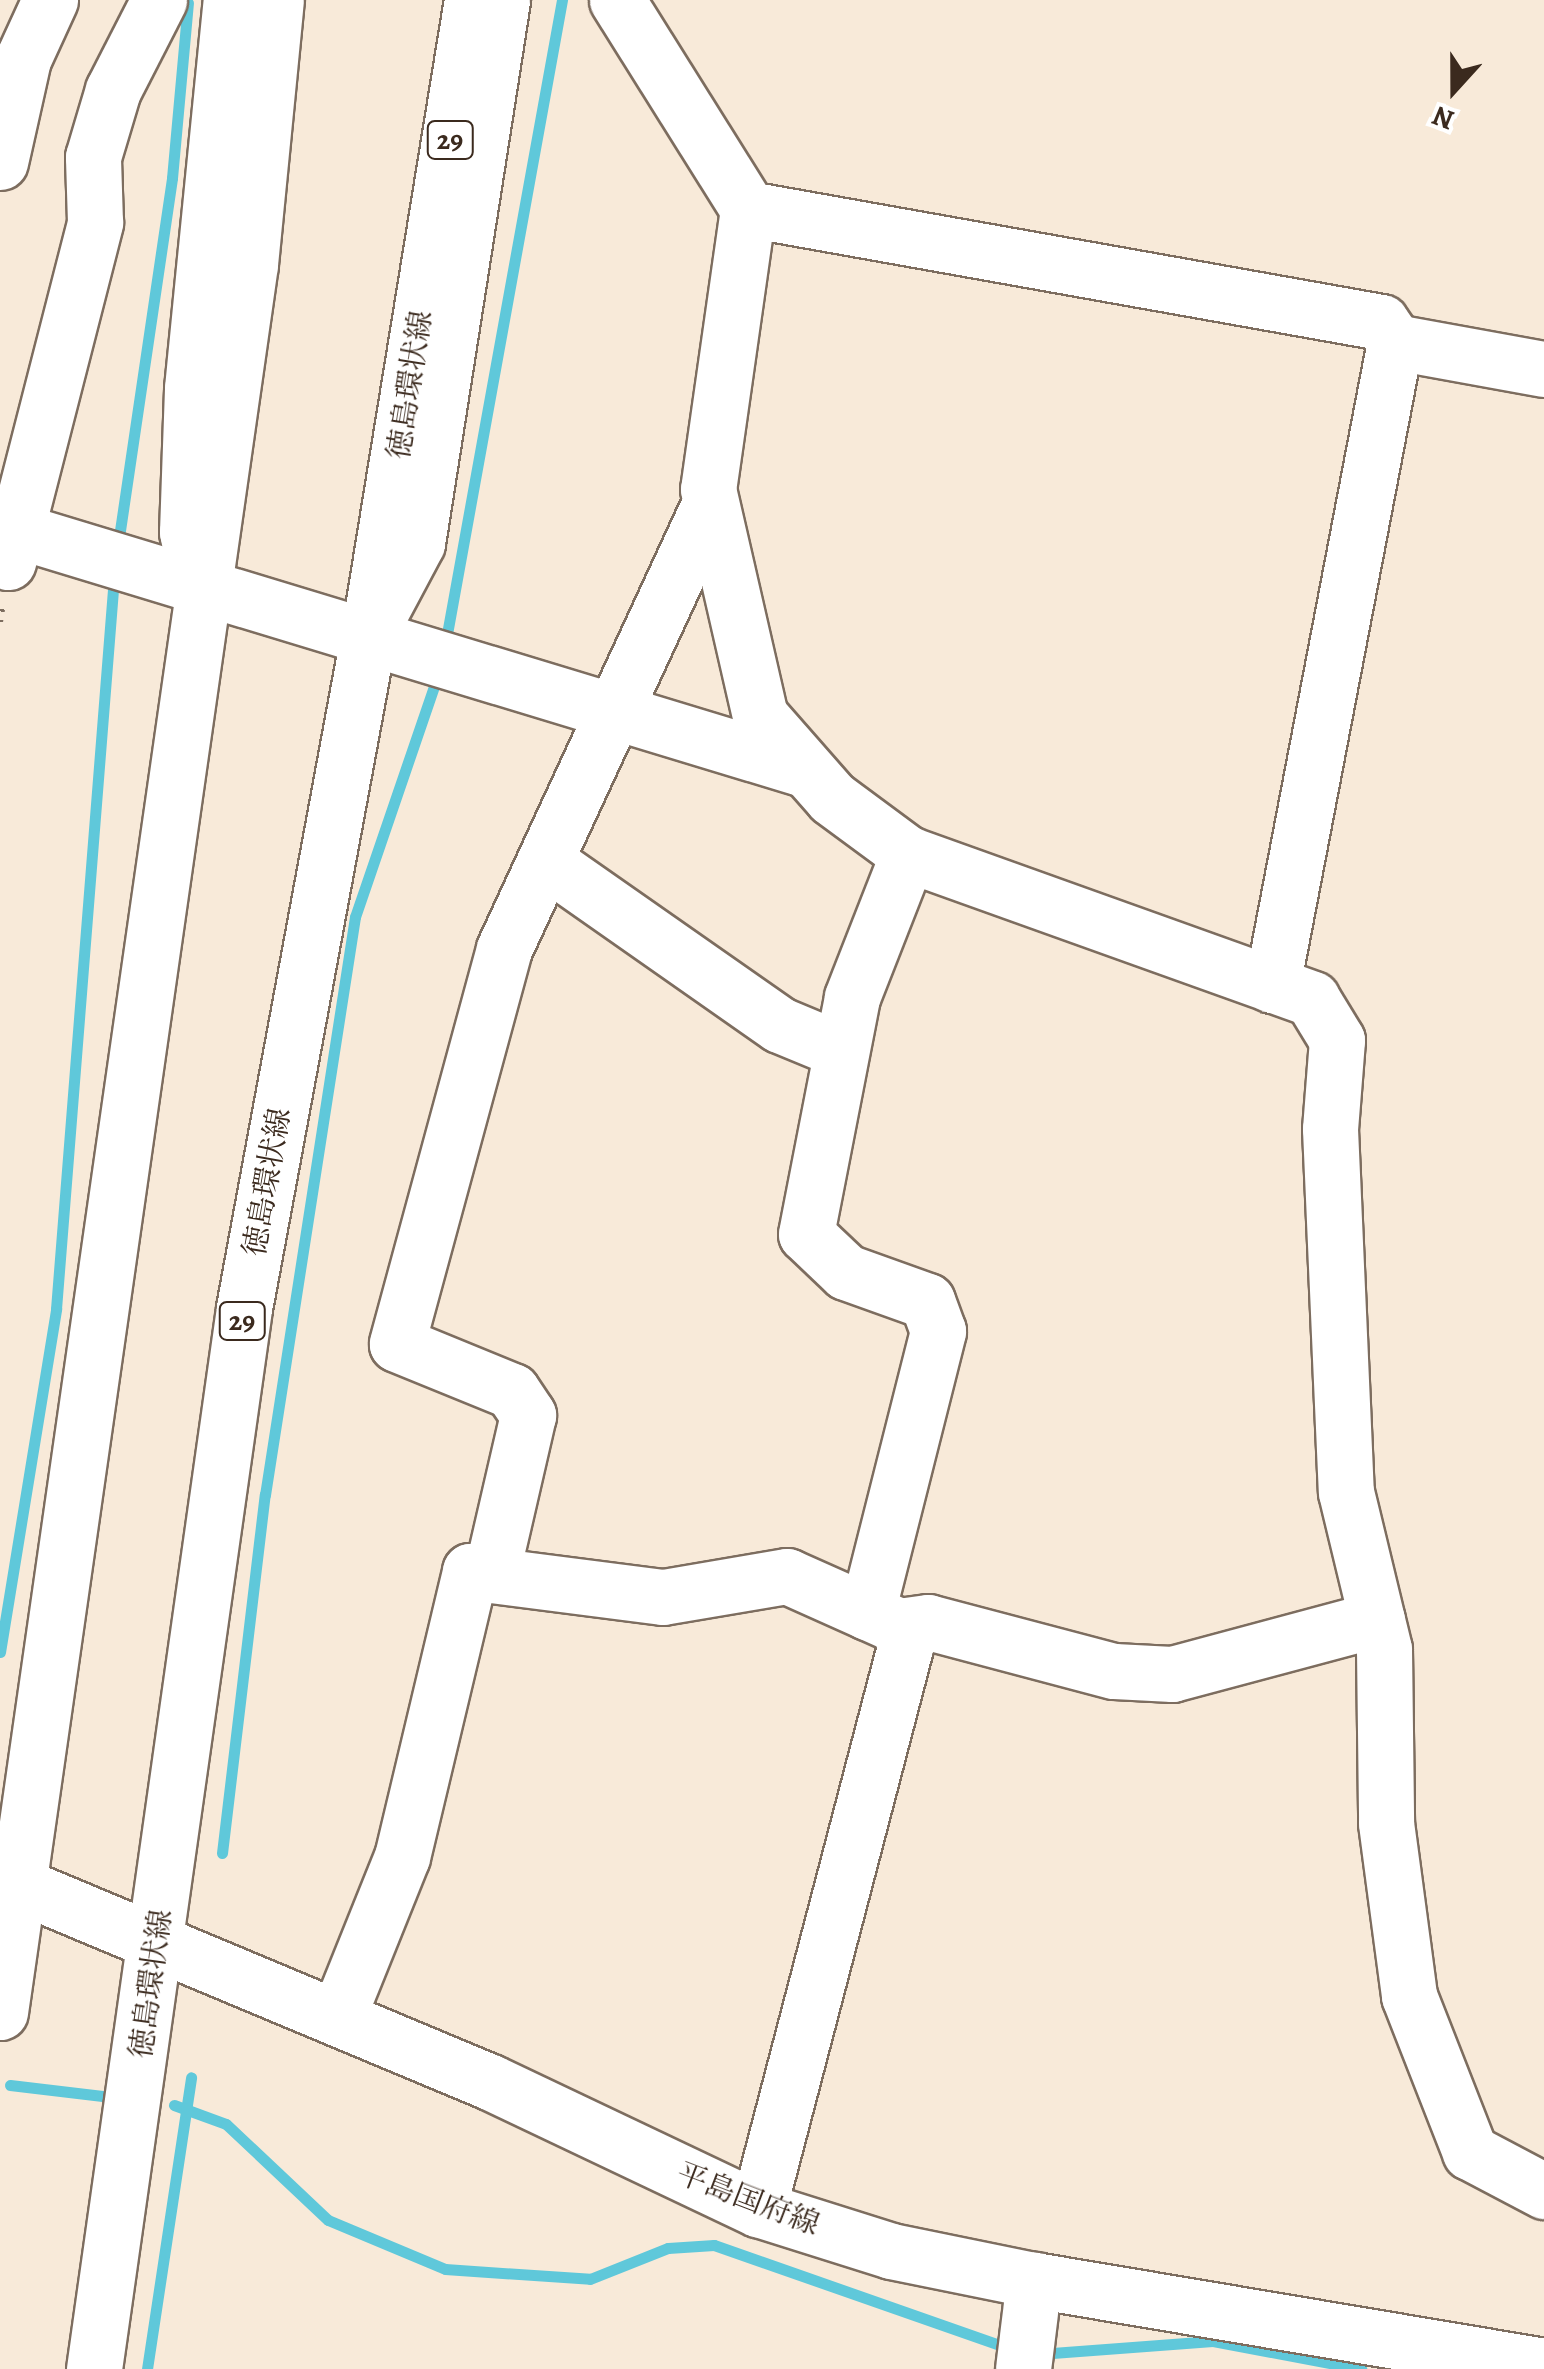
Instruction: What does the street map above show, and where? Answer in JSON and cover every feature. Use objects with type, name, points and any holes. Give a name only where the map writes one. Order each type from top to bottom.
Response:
[{"type":"street","points":[[0,162],[23,59],[50,0]]},
{"type":"street","points":[[159,0],[113,90],[93,158],[95,222],[9,546],[119,563],[369,633],[807,770]]},
{"type":"street","points":[[198,587],[187,532],[192,388],[231,0]]},
{"type":"street","points":[[0,2012],[9,1881],[99,1358],[198,587],[250,264],[276,0]]},
{"type":"street","name":"徳島環状線","points":[[94,2369],[158,1939],[244,1308],[369,633],[472,0]]},
{"type":"street","points":[[369,633],[417,542],[502,0]]},
{"type":"street","points":[[491,1576],[528,1414],[512,1392],[396,1344],[504,949],[710,504],[748,209],[617,0]]},
{"type":"street","points":[[748,209],[1381,322],[1394,342],[1272,985]]},
{"type":"street","points":[[1394,342],[1544,369]]},
{"type":"street","points":[[710,504],[760,716],[807,770],[908,854],[1312,999],[1337,1040],[1330,1130],[1346,1492],[1378,1620],[1386,1823],[1408,1996],[1470,2152],[1544,2191]]},
{"type":"street","points":[[758,2210],[905,1647],[883,1619],[938,1332],[927,1301],[846,1272],[806,1234],[840,1050],[908,854]]},
{"type":"street","points":[[547,862],[780,1026],[840,1050]]},
{"type":"street","points":[[338,2016],[402,1858],[470,1571],[663,1597],[787,1576],[883,1619],[928,1622],[1114,1671],[1172,1674],[1378,1620]]},
{"type":"street","name":"平島国府線","points":[[9,1881],[338,2016],[758,2210],[891,2251],[1034,2280],[1544,2366]]},
{"type":"street","points":[[1025,2356],[1034,2280]]},
{"type":"waterway","points":[[445,645],[562,0]]},
{"type":"waterway","points":[[118,544],[172,178],[188,3]]},
{"type":"waterway","points":[[0,1652],[56,1309],[114,577]]},
{"type":"waterway","points":[[222,1853],[265,1495],[355,917],[439,672]]},
{"type":"waterway","points":[[147,2369],[191,2077]]},
{"type":"waterway","points":[[10,2085],[119,2098]]},
{"type":"waterway","points":[[174,2105],[226,2124],[328,2220],[445,2269],[590,2279],[668,2248],[714,2245],[1011,2349]]},
{"type":"waterway","points":[[1039,2354],[1213,2341],[1361,2369]]}]
